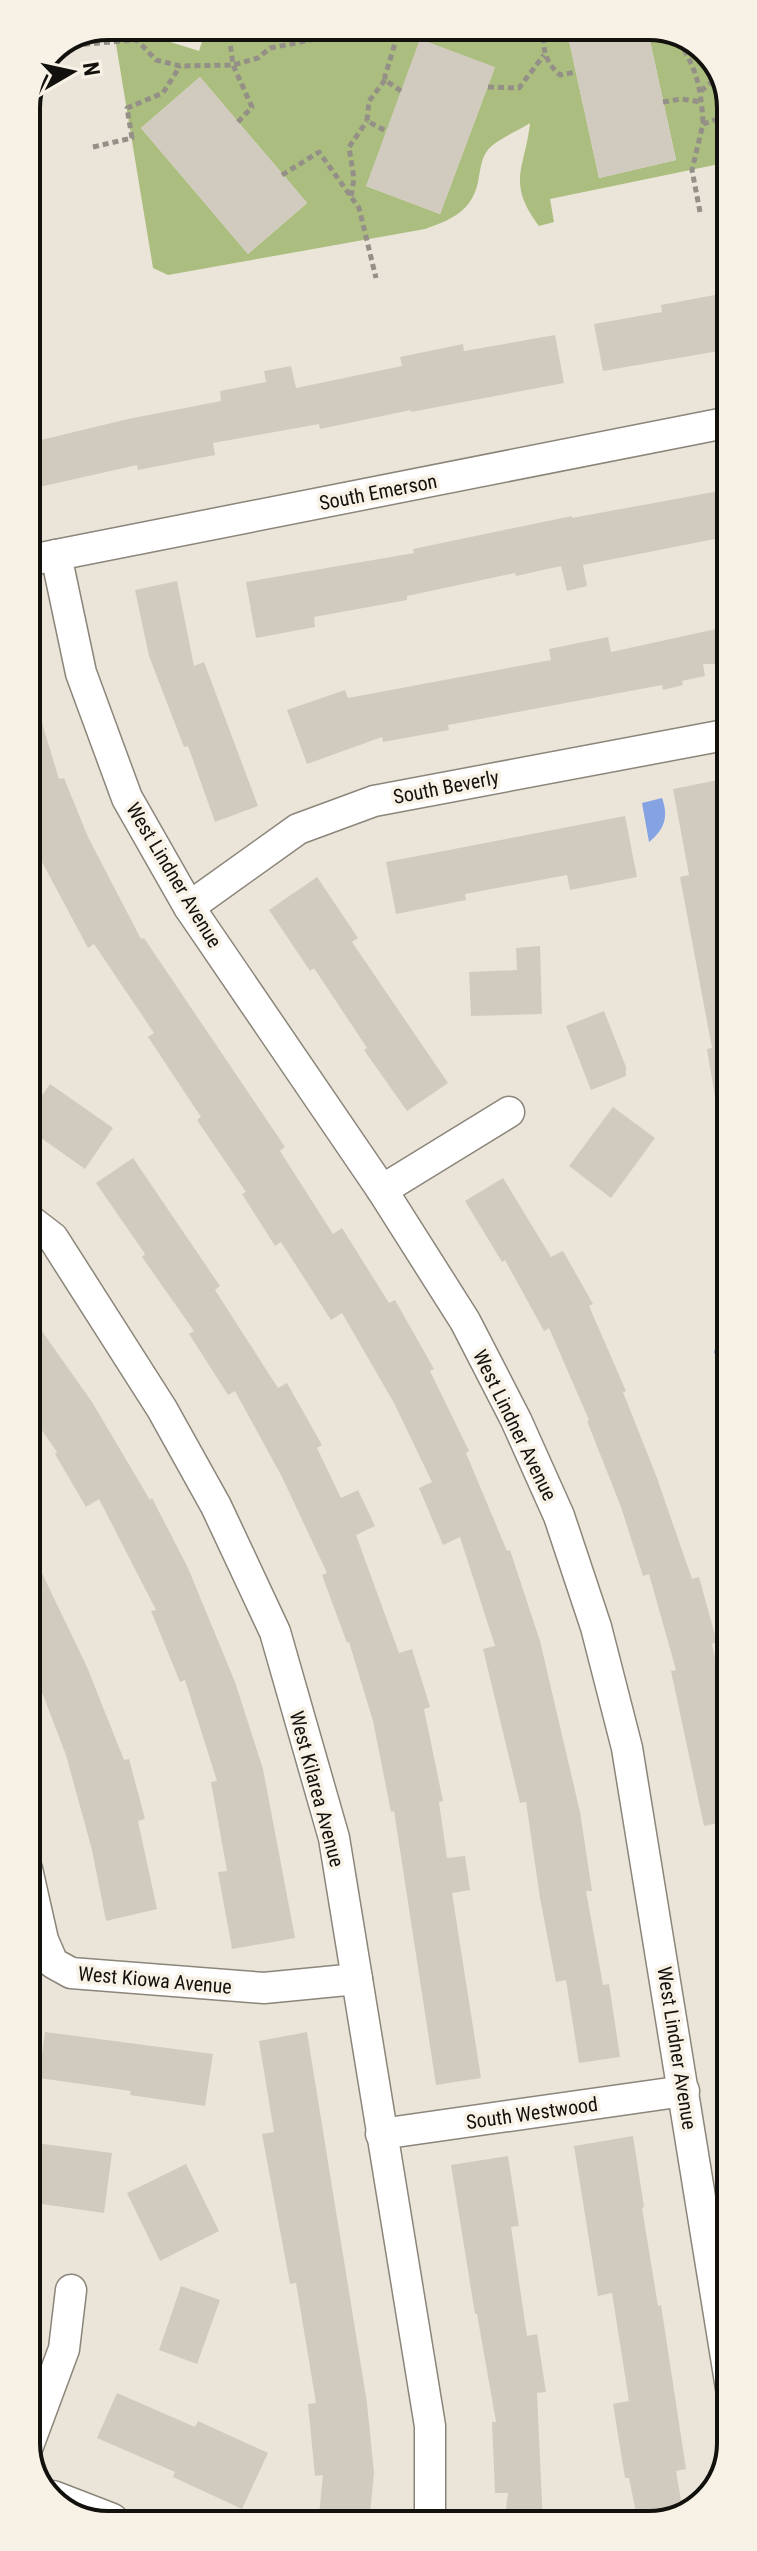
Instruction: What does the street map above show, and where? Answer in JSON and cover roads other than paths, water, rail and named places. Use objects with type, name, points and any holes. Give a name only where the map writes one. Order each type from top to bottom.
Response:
[{"type":"street","name":"South Emerson","points":[[40,558],[717,425]]},
{"type":"street","name":"West Lindner Avenue","points":[[56,555],[81,673],[127,798],[189,907],[382,1190],[465,1321],[516,1420],[559,1516],[596,1627],[627,1748],[717,2300]]},
{"type":"street","name":"South Beverly","points":[[189,907],[298,829],[374,801],[717,736]]},
{"type":"street","points":[[382,1190],[509,1112]]},
{"type":"street","name":"West Kilarea Avenue","points":[[40,1228],[53,1238],[162,1409],[216,1506],[275,1632],[334,1838],[430,2426],[430,2511]]},
{"type":"street","name":"West Kiowa Avenue","points":[[40,1927],[53,1963],[71,1973],[264,1988],[357,1979]]},
{"type":"street","name":"South Westwood","points":[[381,2134],[684,2091]]},
{"type":"street","points":[[40,2414],[64,2349],[71,2290]]},
{"type":"water","points":[[662,798],[664,823],[649,842],[642,803]]}]
